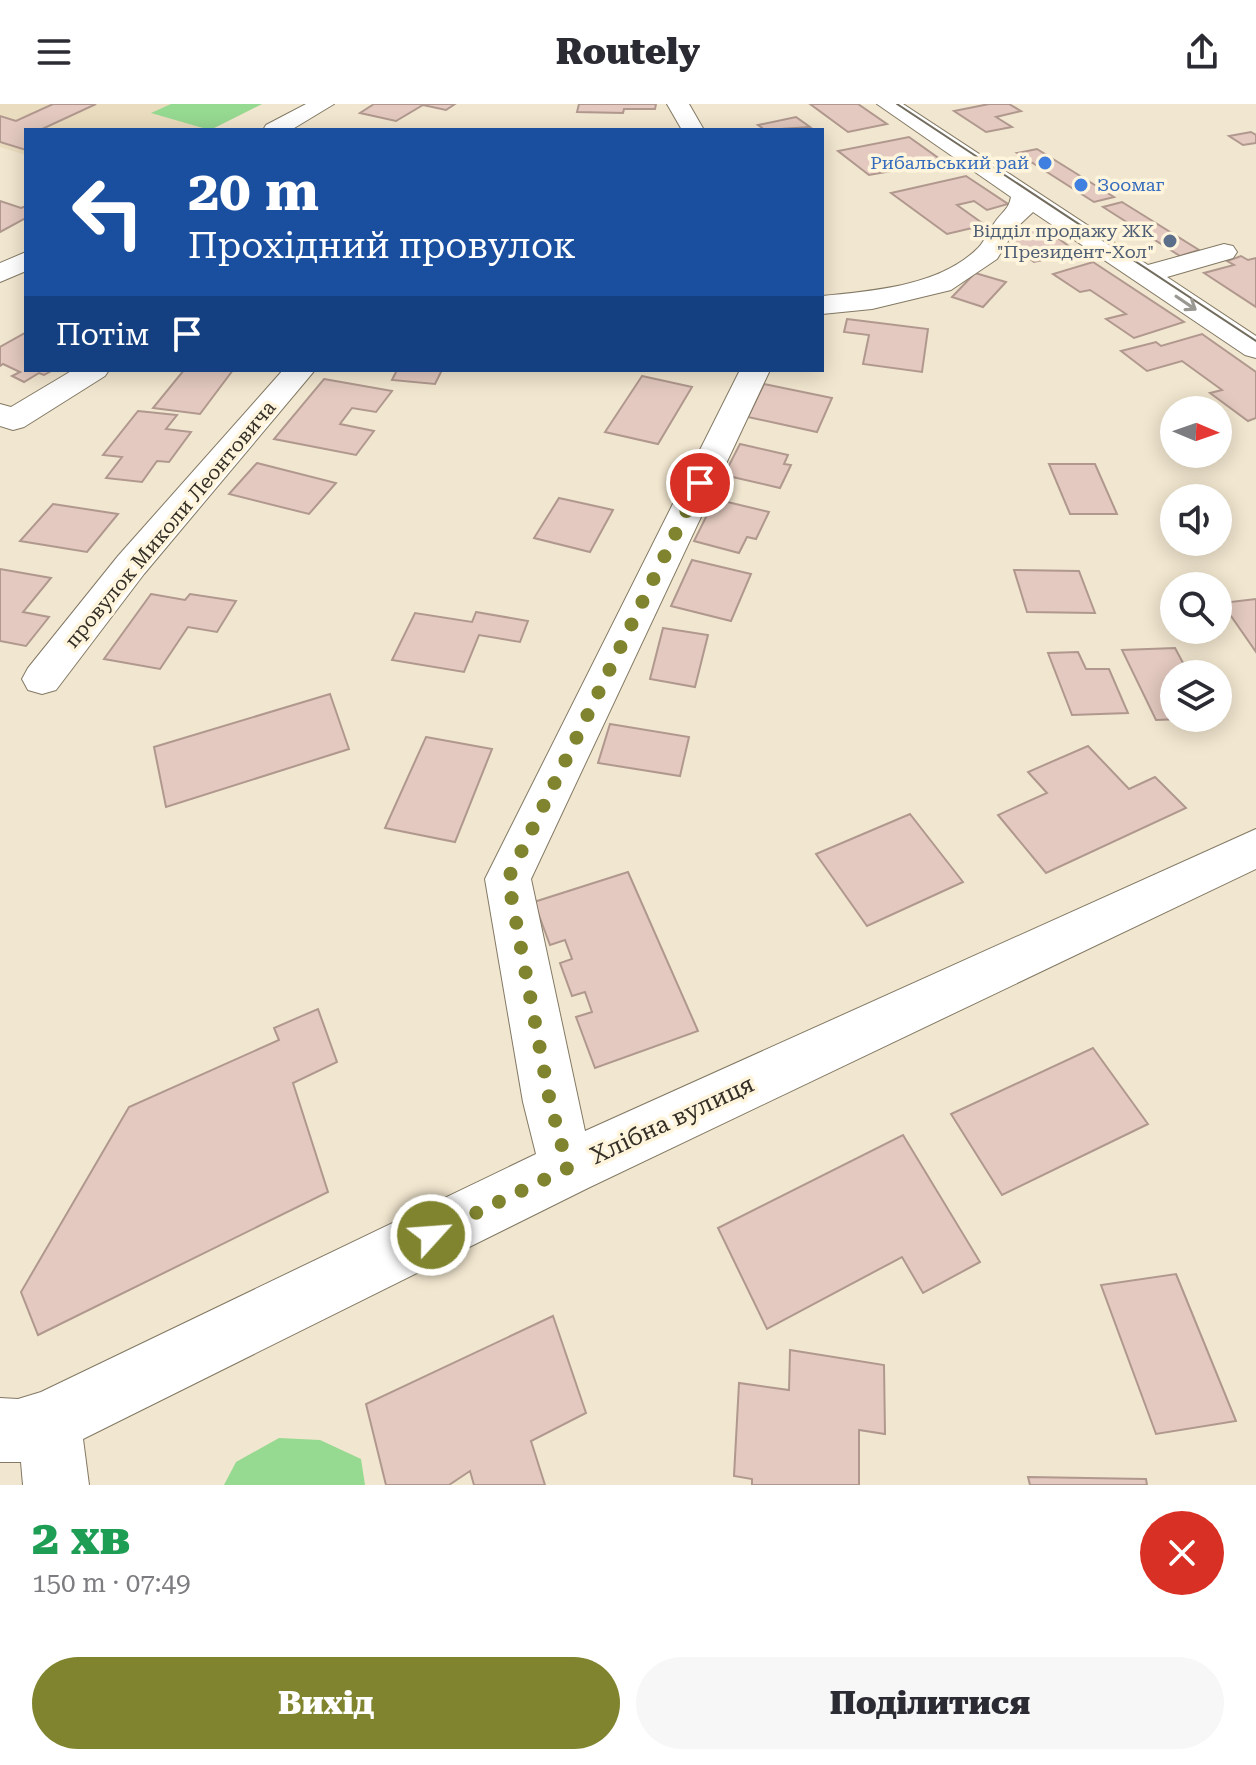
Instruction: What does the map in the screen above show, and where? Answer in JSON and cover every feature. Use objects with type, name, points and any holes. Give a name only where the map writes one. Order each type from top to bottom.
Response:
[{"type":"street","points":[[278,128],[323,104]]},
{"type":"street","points":[[678,104],[692,128]]},
{"type":"street","points":[[888,104],[1024,196],[1256,324]]},
{"type":"street","points":[[917,104],[1156,271],[1256,349]]},
{"type":"street","points":[[824,305],[872,300],[941,284],[988,253],[1006,224],[1022,209],[1024,196]]},
{"type":"street","points":[[1156,271],[1224,252]]},
{"type":"street","points":[[0,274],[24,261]]},
{"type":"street","points":[[0,414],[13,420],[91,372]]},
{"type":"street","name":"провулок Миколи Леонтовича","points":[[42,679],[131,565],[298,372]]},
{"type":"street","points":[[568,1168],[550,1102],[508,879],[754,372]]},
{"type":"street","name":"Хлібна вулиця","points":[[24,1426],[568,1168],[1256,848]]},
{"type":"street","points":[[24,1426],[56,1485]]},
{"type":"shaded area","points":[[0,104],[262,104],[215,128],[24,128],[24,154],[0,147]]},
{"type":"green space","points":[[171,104],[262,104],[214,128],[203,128],[151,113]]},
{"type":"green space","points":[[279,1438],[320,1440],[361,1459],[365,1485],[224,1485],[236,1462]]},
{"type":"building","points":[[53,104],[96,104],[44,128],[24,128],[24,149],[0,142],[0,116],[16,121]]},
{"type":"building","points":[[374,104],[455,104],[446,110],[423,105],[396,121],[360,113]]},
{"type":"building","points":[[579,104],[656,104],[655,109],[624,109],[623,113],[577,112]]},
{"type":"building","points":[[810,104],[858,104],[887,124],[848,132]]},
{"type":"building","points":[[989,104],[1009,104],[1021,111],[996,117],[1012,127],[986,132],[954,111]]},
{"type":"building","points":[[796,117],[810,127],[762,128],[758,125]]},
{"type":"building","points":[[1251,132],[1256,135],[1256,143],[1243,145],[1229,136]]},
{"type":"building","points":[[909,137],[944,162],[869,175],[838,151]]},
{"type":"building","points":[[1037,149],[1114,197],[1094,202],[1017,153]]},
{"type":"building","points":[[966,176],[1008,204],[987,210],[974,201],[957,205],[985,225],[947,234],[891,193]]},
{"type":"building","points":[[0,201],[24,207],[24,219],[0,232]]},
{"type":"building","points":[[1122,202],[1199,250],[1180,256],[1103,207]]},
{"type":"building","points":[[1044,228],[1077,252],[1034,262],[1001,237]]},
{"type":"building","points":[[1241,256],[1248,260],[1256,258],[1256,307],[1204,273],[1234,265],[1227,261]]},
{"type":"building","points":[[1093,262],[1184,322],[1134,338],[1106,319],[1126,314],[1090,290],[1080,292],[1053,274]]},
{"type":"building","points":[[975,273],[1006,282],[983,307],[952,297]]},
{"type":"building","points":[[847,319],[928,329],[922,372],[863,364],[869,335],[844,332]]},
{"type":"building","points":[[24,334],[24,372],[49,372],[44,375],[39,373],[24,382],[12,376],[20,372],[3,364],[0,366],[0,347]]},
{"type":"building","points":[[1202,334],[1256,372],[1256,418],[1248,421],[1232,409],[1232,396],[1214,396],[1210,393],[1222,390],[1182,361],[1147,371],[1121,351],[1156,342],[1161,346]]},
{"type":"building","points":[[182,372],[232,372],[200,414],[153,408]]},
{"type":"building","points":[[396,372],[441,372],[435,384],[392,380]]},
{"type":"building","points":[[642,376],[692,387],[658,444],[605,432]]},
{"type":"building","points":[[324,379],[392,391],[376,412],[352,408],[340,424],[374,431],[356,455],[274,439]]},
{"type":"building","points":[[764,384],[832,398],[817,432],[748,417]]},
{"type":"building","points":[[138,411],[177,415],[166,429],[191,432],[169,462],[157,461],[142,482],[106,478],[122,457],[103,455]]},
{"type":"building","points":[[740,444],[788,455],[784,464],[791,465],[780,488],[724,475]]},
{"type":"building","points":[[257,463],[336,483],[309,514],[229,494]]},
{"type":"building","points":[[1049,464],[1095,464],[1117,514],[1070,514]]},
{"type":"building","points":[[559,498],[613,510],[590,552],[534,538]]},
{"type":"building","points":[[715,499],[769,512],[756,539],[747,537],[739,553],[694,541]]},
{"type":"building","points":[[53,504],[118,514],[87,552],[20,541]]},
{"type":"building","points":[[692,560],[751,574],[731,621],[671,606]]},
{"type":"building","points":[[0,569],[51,578],[23,612],[49,617],[26,646],[0,641]]},
{"type":"building","points":[[1014,570],[1079,571],[1095,613],[1027,612]]},
{"type":"building","points":[[151,594],[185,600],[190,594],[236,601],[217,632],[188,627],[160,669],[104,659]]},
{"type":"building","points":[[1256,599],[1256,652],[1232,617],[1232,602]]},
{"type":"building","points":[[476,612],[528,621],[520,642],[479,635],[464,672],[392,660],[415,613],[472,622]]},
{"type":"building","points":[[663,628],[708,635],[695,687],[650,679]]},
{"type":"building","points":[[1175,648],[1181,660],[1160,660],[1160,720],[1156,720],[1122,650]]},
{"type":"building","points":[[1078,652],[1086,669],[1109,669],[1128,713],[1072,715],[1048,653]]},
{"type":"building","points":[[330,694],[349,749],[166,807],[154,747]]},
{"type":"building","points":[[610,724],[689,737],[680,776],[598,763]]},
{"type":"building","points":[[426,737],[492,749],[455,842],[385,828]]},
{"type":"building","points":[[1088,746],[1129,789],[1155,777],[1186,808],[1046,873],[998,815],[1047,793],[1028,772]]},
{"type":"building","points":[[910,814],[963,882],[867,926],[816,854]]},
{"type":"building","points":[[628,872],[698,1031],[595,1068],[576,1017],[592,1012],[585,992],[572,996],[560,963],[572,959],[565,940],[550,945],[534,902]]},
{"type":"building","points":[[318,1009],[337,1062],[293,1083],[328,1192],[38,1335],[21,1292],[129,1107],[279,1040],[274,1028]]},
{"type":"building","points":[[1093,1048],[1148,1124],[1002,1195],[951,1114]]},
{"type":"building","points":[[903,1135],[980,1262],[923,1293],[902,1257],[767,1329],[718,1228]]},
{"type":"building","points":[[1176,1274],[1236,1421],[1156,1434],[1101,1285]]},
{"type":"building","points":[[553,1316],[586,1413],[531,1441],[545,1485],[474,1485],[470,1471],[449,1485],[386,1485],[366,1404]]},
{"type":"building","points":[[790,1350],[884,1365],[885,1434],[859,1430],[859,1485],[752,1485],[752,1479],[734,1476],[739,1383],[789,1390]]},
{"type":"building","points":[[1028,1477],[1146,1479],[1147,1485],[1030,1485]]},
{"type":"tram line","points":[[897,104],[1256,341]]},
{"type":"place","name":"Рибальський рай","points":[[1045,163]]},
{"type":"place","name":"Зоомаг","points":[[1081,185]]},
{"type":"place","name":"Відділ продажу ЖК \"Президент-Хол\"","points":[[1170,241]]},
{"type":"route","points":[[431,1235],[568,1168],[550,1102],[508,879],[700,483]]}]
